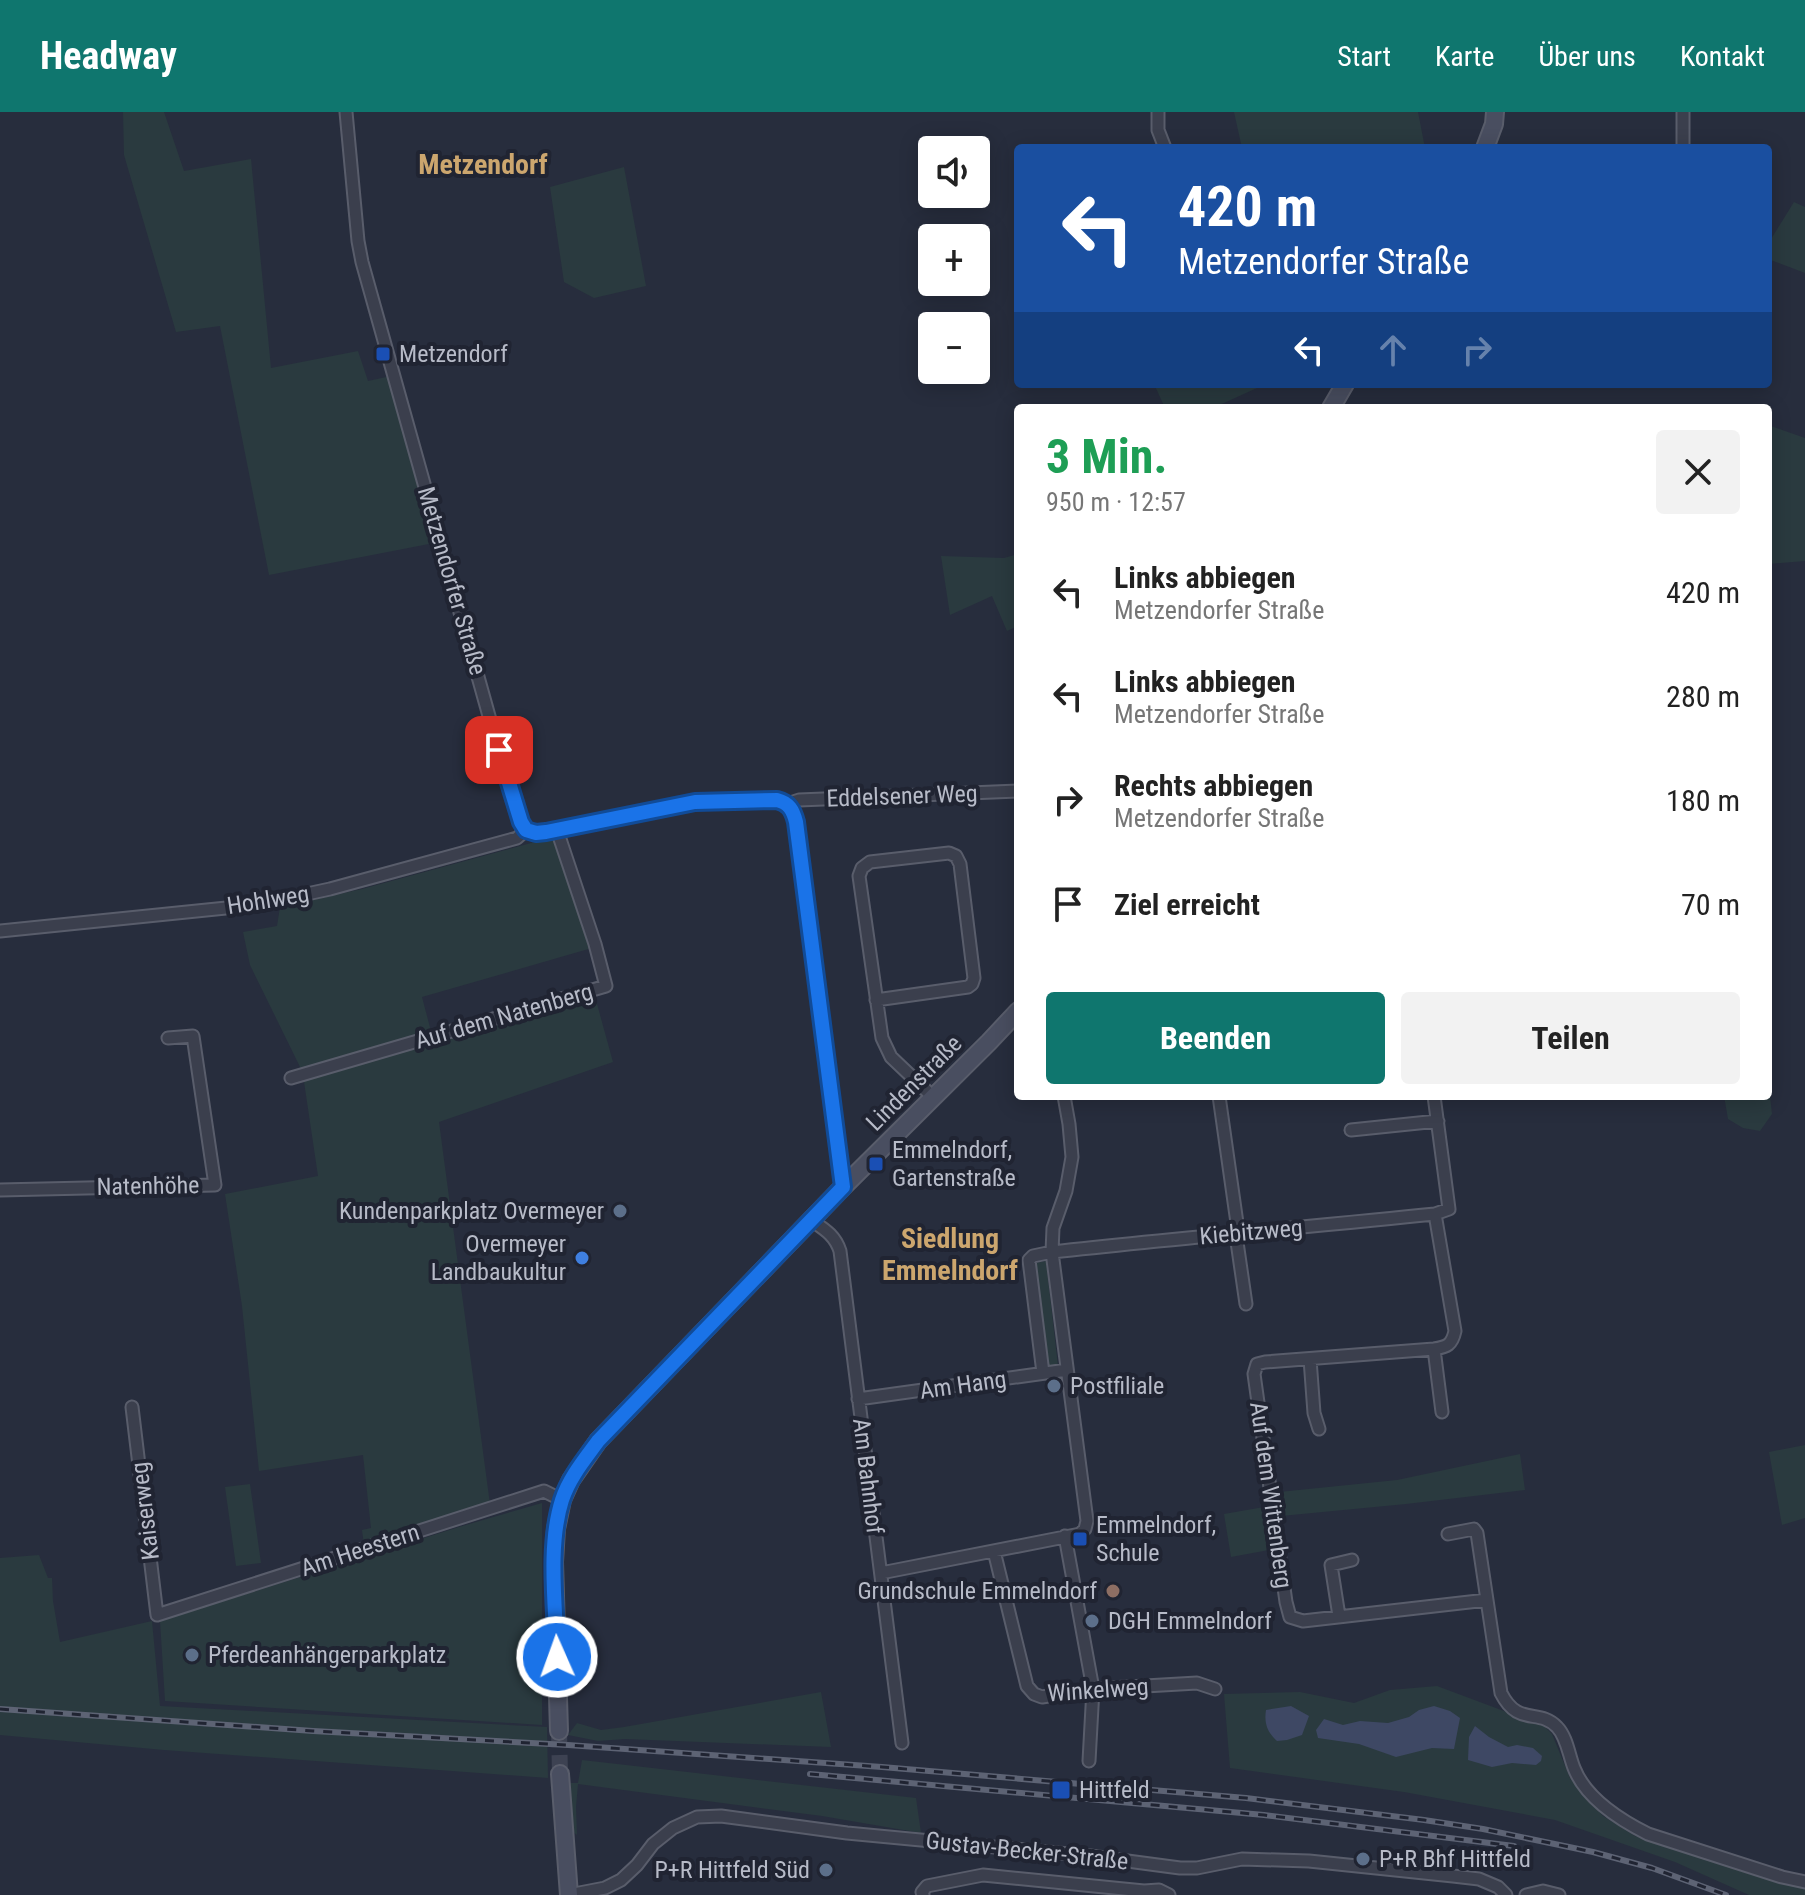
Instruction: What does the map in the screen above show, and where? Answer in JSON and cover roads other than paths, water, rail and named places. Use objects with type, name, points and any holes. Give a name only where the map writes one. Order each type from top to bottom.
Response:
[{"type":"street","name":"Metzendorfer Straße","points":[[346,112],[362,262],[515,809],[526,830]]},
{"type":"street","points":[[1158,112],[1158,130],[1163,144]]},
{"type":"street","points":[[1486,144],[1495,112]]},
{"type":"street","points":[[1683,112],[1683,144]]},
{"type":"street","name":"Eddelsener Weg","points":[[787,804],[799,800],[1014,791]]},
{"type":"street","points":[[526,830],[536,833],[557,830],[695,802],[777,800],[787,804],[794,812],[796,822],[843,1187]]},
{"type":"street","name":"Hohlweg","points":[[0,931],[256,905],[330,889],[517,838],[526,830]]},
{"type":"street","name":"Auf dem Natenberg","points":[[291,1078],[606,986],[557,830]]},
{"type":"street","points":[[876,1000],[972,984],[974,978],[964,895],[956,856],[949,853],[870,862],[862,868],[859,876],[876,1000],[885,1048],[933,1097]]},
{"type":"street","name":"Lindenstraße","points":[[559,1731],[554,1562],[562,1500],[571,1480],[598,1441],[1014,1015]]},
{"type":"street","name":"Natenhöhe","points":[[0,1190],[215,1185],[193,1036],[168,1038]]},
{"type":"street","points":[[881,1573],[1080,1534],[1085,1529],[1087,1521],[1052,1252],[1053,1228],[1066,1191],[1072,1157],[1065,1100]]},
{"type":"street","points":[[1220,1100],[1246,1304]]},
{"type":"street","points":[[1351,1130],[1438,1121],[1435,1100]]},
{"type":"street","name":"Kiebitzweg","points":[[1052,1252],[1435,1214],[1449,1209],[1438,1121]]},
{"type":"street","points":[[1435,1214],[1455,1331],[1453,1342],[1434,1349],[1442,1412]]},
{"type":"street","name":"Am Bahnhof","points":[[811,1220],[830,1233],[840,1251],[902,1743]]},
{"type":"street","points":[[1043,1373],[1029,1260],[1033,1256],[1052,1252]]},
{"type":"street","name":"Auf dem Wittenberg","points":[[1434,1349],[1257,1364],[1254,1374],[1286,1602],[1290,1617],[1303,1621],[1487,1600]]},
{"type":"street","points":[[1310,1359],[1314,1413],[1319,1429]]},
{"type":"street","name":"Am Hang","points":[[858,1399],[1067,1370]]},
{"type":"street","name":"Kaiserweg","points":[[132,1407],[157,1615]]},
{"type":"street","name":"Am Heestern","points":[[157,1615],[544,1491],[562,1500]]},
{"type":"street","points":[[1448,1534],[1474,1529],[1477,1533],[1501,1693],[1508,1706],[1516,1712],[1557,1727],[1585,1789],[1628,1824],[1648,1834],[1805,1882]]},
{"type":"street","points":[[1065,1536],[1093,1689],[1089,1761]]},
{"type":"street","name":"Winkelweg","points":[[994,1551],[1027,1686],[1034,1694],[1042,1697],[1093,1689],[1197,1683],[1215,1689]]},
{"type":"street","points":[[1339,1616],[1331,1565],[1352,1560]]},
{"type":"street","points":[[560,1774],[569,1895]]},
{"type":"street","name":"Gustav-Becker-Straße","points":[[569,1895],[605,1888],[621,1880],[653,1844],[673,1828],[697,1817],[721,1816],[847,1833],[1090,1856],[1180,1868],[1197,1868],[1242,1859],[1309,1861],[1479,1879],[1498,1887],[1506,1895]]},
{"type":"street","points":[[922,1894],[927,1886],[983,1875],[1145,1893],[1159,1890],[1169,1895]]},
{"type":"street","points":[[1526,1895],[1543,1891],[1559,1895]]},
{"type":"water","points":[[1291,1706],[1309,1716],[1302,1735],[1277,1741],[1267,1727],[1266,1710]]},
{"type":"water","points":[[1434,1706],[1460,1718],[1454,1749],[1432,1748],[1396,1757],[1359,1744],[1318,1738],[1316,1730],[1324,1719],[1343,1725],[1360,1721],[1388,1723]]},
{"type":"water","points":[[1475,1726],[1508,1747],[1533,1748],[1542,1756],[1541,1761],[1536,1765],[1512,1763],[1492,1767],[1468,1760],[1469,1737]]},
{"type":"tunnel","points":[[559,1731],[560,1774]]},
{"type":"railway","points":[[0,1709],[882,1767],[1246,1798],[1483,1829],[1652,1868],[1726,1895]]},
{"type":"railway","points":[[810,1774],[1264,1815],[1514,1846]]},
{"type":"place","name":"Metzendorf","points":[[383,354]]},
{"type":"place","name":"Emmelndorf, Gartenstraße","points":[[876,1164]]},
{"type":"place","name":"Kundenparkplatz Overmeyer","points":[[620,1211]]},
{"type":"place","name":"Overmeyer Landbaukultur","points":[[582,1258]]},
{"type":"place","name":"Postfiliale","points":[[1054,1386]]},
{"type":"place","name":"Emmelndorf, Schule","points":[[1080,1539]]},
{"type":"place","name":"Grundschule Emmelndorf","points":[[1113,1591]]},
{"type":"place","name":"DGH Emmelndorf","points":[[1092,1621]]},
{"type":"place","name":"Pferdeanhängerparkplatz","points":[[192,1655]]},
{"type":"place","name":"Hittfeld","points":[[1061,1790]]},
{"type":"place","name":"P+R Bhf Hittfeld","points":[[1363,1859]]},
{"type":"place","name":"P+R Hittfeld Süd","points":[[826,1870]]},
{"type":"district","name":"Metzendorf","points":[[483,164]]},
{"type":"district","name":"Siedlung Emmelndorf","points":[[950,1254]]}]
